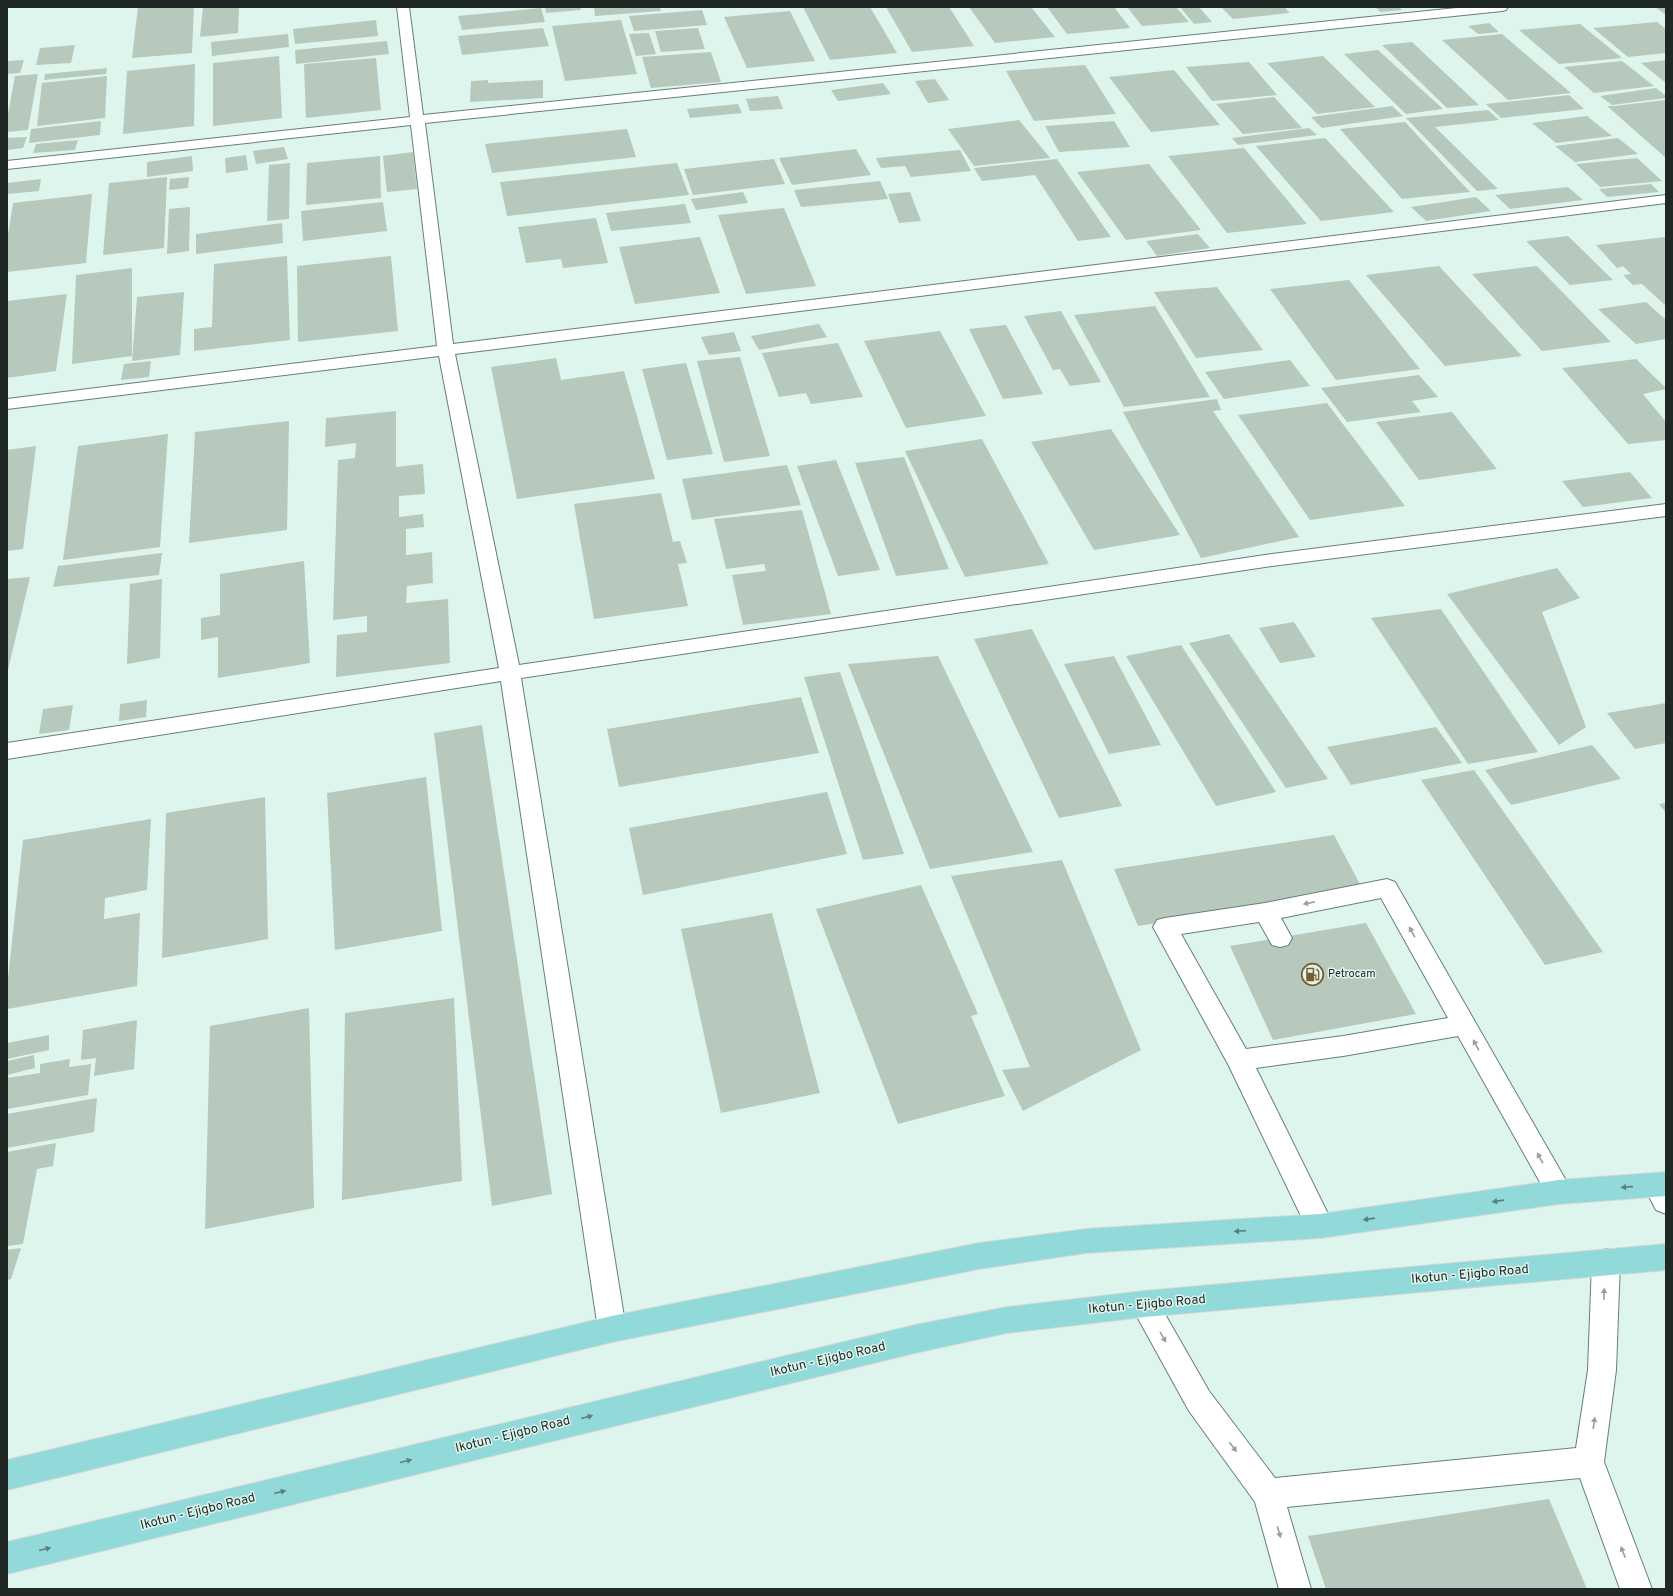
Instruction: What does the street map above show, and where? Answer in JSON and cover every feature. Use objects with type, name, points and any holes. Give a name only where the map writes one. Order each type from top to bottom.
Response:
[{"type":"main road","points":[[7,1475],[612,1329],[979,1256],[1086,1241],[1320,1226],[1559,1192],[1663,1190]]},
{"type":"main road","name":"Ikotun - Ejigbo Road","points":[[7,1558],[622,1408],[908,1341],[1007,1320],[1144,1304],[1666,1257]]},
{"type":"street","points":[[403,7],[446,350],[510,673],[612,1329]]},
{"type":"street","points":[[7,165],[417,120],[1502,7]]},
{"type":"street","points":[[7,404],[1666,199]]},
{"type":"street","points":[[7,751],[510,673],[1257,562],[1666,510]]},
{"type":"street","points":[[1320,1226],[1239,1060],[1165,927],[1265,912],[1387,888],[1559,1192]]},
{"type":"street","points":[[1265,912],[1280,938]]},
{"type":"street","points":[[1239,1060],[1337,1037],[1464,1025]]},
{"type":"street","points":[[1606,1262],[1602,1370],[1589,1462],[1636,1589]]},
{"type":"street","points":[[1144,1304],[1199,1401],[1268,1494],[1295,1589]]},
{"type":"street","points":[[1268,1494],[1589,1462]]},
{"type":"building","points":[[138,7],[194,7],[192,53],[132,58]]},
{"type":"building","points":[[203,7],[239,7],[238,33],[200,37]]},
{"type":"building","points":[[545,7],[580,7],[581,10],[546,13]]},
{"type":"building","points":[[594,7],[660,7],[661,11],[595,16]]},
{"type":"building","points":[[803,7],[870,7],[897,53],[830,60]]},
{"type":"building","points":[[886,7],[949,7],[974,46],[912,52]]},
{"type":"building","points":[[969,7],[1031,7],[1055,37],[995,43]]},
{"type":"building","points":[[1047,7],[1114,7],[1130,28],[1067,34]]},
{"type":"building","points":[[1127,7],[1176,7],[1189,22],[1142,26]]},
{"type":"building","points":[[1180,7],[1199,7],[1212,22],[1194,24]]},
{"type":"building","points":[[1221,7],[1284,7],[1290,13],[1233,19]]},
{"type":"building","points":[[1375,7],[1399,7],[1402,10],[1380,12]]},
{"type":"building","points":[[1655,7],[1666,7],[1666,15]]},
{"type":"building","points":[[541,8],[545,22],[462,30],[458,16]]},
{"type":"building","points":[[702,10],[707,25],[634,31],[629,16]]},
{"type":"building","points":[[790,11],[815,61],[747,68],[724,17]]},
{"type":"building","points":[[376,20],[378,36],[295,44],[293,29]]},
{"type":"building","points":[[621,20],[637,74],[565,81],[552,26]]},
{"type":"building","points":[[1657,22],[1666,29],[1666,53],[1628,57],[1593,28]]},
{"type":"building","points":[[1489,23],[1499,32],[1478,34],[1468,26]]},
{"type":"building","points":[[1580,24],[1622,58],[1559,64],[1519,30]]},
{"type":"building","points":[[543,28],[549,46],[462,55],[458,36]]},
{"type":"building","points":[[698,28],[705,49],[661,52],[655,31]]},
{"type":"building","points":[[649,33],[656,54],[636,56],[629,34]]},
{"type":"building","points":[[288,34],[289,47],[212,56],[211,42]]},
{"type":"building","points":[[1502,34],[1571,93],[1508,100],[1442,40]]},
{"type":"building","points":[[387,41],[389,54],[296,64],[295,50]]},
{"type":"building","points":[[1412,42],[1479,105],[1447,108],[1382,45]]},
{"type":"building","points":[[75,45],[71,63],[36,65],[40,48]]},
{"type":"building","points":[[1378,50],[1443,109],[1406,114],[1344,54]]},
{"type":"building","points":[[711,52],[721,82],[651,88],[642,57]]},
{"type":"building","points":[[279,56],[282,118],[213,126],[213,63]]},
{"type":"building","points":[[1323,56],[1375,107],[1317,114],[1267,63]]},
{"type":"building","points":[[376,58],[381,110],[306,118],[304,64]]},
{"type":"building","points":[[24,60],[20,73],[7,74],[7,61]]},
{"type":"building","points":[[1666,60],[1666,83],[1641,63]]},
{"type":"building","points":[[1622,61],[1654,86],[1594,93],[1564,67]]},
{"type":"building","points":[[1249,62],[1277,95],[1212,101],[1186,67]]},
{"type":"building","points":[[195,64],[194,126],[123,134],[127,71]]},
{"type":"building","points":[[1085,65],[1116,114],[1034,121],[1006,71]]},
{"type":"building","points":[[107,68],[106,74],[44,80],[45,74]]},
{"type":"building","points":[[1174,70],[1220,125],[1151,132],[1109,77]]},
{"type":"building","points":[[38,74],[28,130],[7,132],[7,119],[15,76]]},
{"type":"building","points":[[107,76],[105,118],[37,126],[42,83]]},
{"type":"building","points":[[935,79],[949,100],[928,103],[915,81]]},
{"type":"building","points":[[488,80],[488,83],[543,80],[543,98],[470,102],[471,81]]},
{"type":"building","points":[[883,83],[891,94],[838,101],[831,90]]},
{"type":"building","points":[[1656,88],[1666,96],[1666,98],[1612,105],[1600,96]]},
{"type":"building","points":[[1569,95],[1584,109],[1501,118],[1486,104]]},
{"type":"building","points":[[778,96],[783,109],[750,111],[746,99]]},
{"type":"building","points":[[1274,97],[1302,128],[1243,134],[1216,104]]},
{"type":"building","points":[[1666,100],[1666,158],[1607,106],[1614,106]]},
{"type":"building","points":[[738,104],[742,113],[690,118],[687,109]]},
{"type":"building","points":[[1392,106],[1403,116],[1322,128],[1311,117]]},
{"type":"building","points":[[1488,110],[1499,120],[1435,127],[1498,189],[1477,191],[1406,118]]},
{"type":"building","points":[[1587,116],[1612,136],[1556,143],[1532,123]]},
{"type":"building","points":[[1019,120],[1050,158],[974,166],[948,129]]},
{"type":"building","points":[[101,121],[100,135],[29,143],[31,129]]},
{"type":"building","points":[[1114,121],[1130,147],[1059,152],[1045,126]]},
{"type":"building","points":[[1405,122],[1470,192],[1402,199],[1340,129]]},
{"type":"building","points":[[1309,128],[1317,135],[1238,145],[1232,138]]},
{"type":"building","points":[[627,129],[636,157],[492,173],[485,144]]},
{"type":"building","points":[[27,137],[23,148],[7,150],[7,138]]},
{"type":"building","points":[[1325,138],[1394,212],[1321,221],[1256,146]]},
{"type":"building","points":[[1618,138],[1638,154],[1575,162],[1555,146]]},
{"type":"building","points":[[78,140],[75,150],[33,153],[36,144]]},
{"type":"building","points":[[284,147],[288,159],[256,164],[253,151]]},
{"type":"building","points":[[1244,148],[1307,224],[1227,233],[1168,156]]},
{"type":"building","points":[[856,149],[871,175],[792,185],[779,158]]},
{"type":"building","points":[[960,150],[971,171],[911,177],[905,166],[881,168],[876,158]]},
{"type":"building","points":[[413,152],[417,189],[387,192],[383,156]]},
{"type":"building","points":[[246,155],[248,170],[226,173],[225,158]]},
{"type":"building","points":[[192,156],[193,171],[147,177],[147,162]]},
{"type":"building","points":[[380,156],[381,198],[306,205],[307,163]]},
{"type":"building","points":[[1637,158],[1662,181],[1600,187],[1576,164]]},
{"type":"building","points":[[774,159],[785,184],[693,195],[684,169]]},
{"type":"building","points":[[1057,159],[1111,237],[1078,241],[1035,175],[982,181],[974,168]]},
{"type":"building","points":[[290,163],[289,219],[267,221],[269,165]]},
{"type":"building","points":[[677,163],[689,195],[507,216],[500,182]]},
{"type":"building","points":[[1149,164],[1201,230],[1126,240],[1077,172]]},
{"type":"building","points":[[167,177],[164,248],[103,255],[109,183]]},
{"type":"building","points":[[189,177],[188,188],[169,190],[170,179]]},
{"type":"building","points":[[41,179],[39,191],[7,194],[7,183]]},
{"type":"building","points":[[880,181],[888,199],[801,207],[794,190]]},
{"type":"building","points":[[1651,184],[1659,192],[1607,197],[1599,189]]},
{"type":"building","points":[[1568,187],[1583,200],[1510,209],[1495,195]]},
{"type":"building","points":[[743,192],[748,203],[696,210],[691,199]]},
{"type":"building","points":[[910,192],[921,221],[899,223],[888,194]]},
{"type":"building","points":[[92,194],[86,263],[7,272],[7,241],[13,203]]},
{"type":"building","points":[[1476,197],[1491,211],[1426,221],[1411,207]]},
{"type":"building","points":[[383,202],[387,231],[303,241],[301,211]]},
{"type":"building","points":[[685,204],[691,223],[611,231],[606,213]]},
{"type":"building","points":[[190,207],[189,251],[167,254],[169,209]]},
{"type":"building","points":[[784,208],[816,286],[746,294],[718,215]]},
{"type":"building","points":[[596,218],[608,263],[563,268],[561,259],[526,263],[518,227]]},
{"type":"building","points":[[282,223],[283,243],[196,254],[196,234]]},
{"type":"building","points":[[1198,234],[1210,248],[1157,256],[1146,241]]},
{"type":"building","points":[[1568,236],[1613,280],[1570,285],[1526,241]]},
{"type":"building","points":[[700,237],[720,293],[635,304],[619,247]]},
{"type":"building","points":[[1666,237],[1666,306],[1642,284],[1633,285],[1623,275],[1631,274],[1623,266],[1617,268],[1596,245]]},
{"type":"building","points":[[287,256],[290,340],[194,351],[194,329],[212,327],[214,264]]},
{"type":"building","points":[[391,256],[398,331],[298,342],[297,266]]},
{"type":"building","points":[[1439,266],[1522,356],[1445,366],[1366,275]]},
{"type":"building","points":[[1537,266],[1611,342],[1542,351],[1472,274]]},
{"type":"building","points":[[132,268],[132,356],[72,364],[76,275]]},
{"type":"building","points":[[1349,280],[1420,369],[1336,380],[1270,289]]},
{"type":"building","points":[[1217,287],[1263,350],[1196,358],[1154,292]]},
{"type":"building","points":[[184,292],[180,355],[132,361],[137,297]]},
{"type":"building","points":[[67,294],[56,371],[7,378],[7,301]]},
{"type":"building","points":[[1646,302],[1666,320],[1666,339],[1636,344],[1598,309]]},
{"type":"building","points":[[1155,306],[1210,397],[1124,407],[1074,315]]},
{"type":"building","points":[[1061,311],[1101,382],[1070,386],[1060,369],[1053,370],[1024,316]]},
{"type":"building","points":[[819,324],[827,337],[759,350],[751,336]]},
{"type":"building","points":[[1006,325],[1043,394],[1003,399],[969,329]]},
{"type":"building","points":[[940,331],[986,416],[906,428],[864,341]]},
{"type":"building","points":[[734,332],[741,351],[709,355],[701,337]]},
{"type":"building","points":[[838,343],[863,397],[811,404],[806,393],[779,397],[762,353]]},
{"type":"building","points":[[740,357],[770,456],[724,462],[697,361]]},
{"type":"building","points":[[556,358],[561,380],[624,371],[655,479],[517,499],[491,367]]},
{"type":"building","points":[[1636,359],[1666,388],[1643,394],[1666,422],[1666,440],[1628,444],[1562,368]]},
{"type":"building","points":[[1290,360],[1310,386],[1224,399],[1205,372]]},
{"type":"building","points":[[151,361],[149,377],[121,380],[124,364]]},
{"type":"building","points":[[686,363],[713,454],[667,460],[642,369]]},
{"type":"building","points":[[1419,375],[1438,397],[1412,401],[1421,412],[1347,422],[1321,388]]},
{"type":"building","points":[[1217,399],[1221,410],[1213,411],[1299,537],[1201,558],[1123,412]]},
{"type":"building","points":[[1327,403],[1405,506],[1310,520],[1238,415]]},
{"type":"building","points":[[396,411],[396,467],[423,464],[425,494],[399,496],[399,517],[423,514],[424,527],[406,529],[406,555],[432,552],[433,583],[407,586],[406,603],[448,599],[450,663],[336,677],[337,635],[367,632],[367,616],[333,620],[338,460],[355,458],[356,443],[325,447],[326,418]]},
{"type":"building","points":[[1452,412],[1497,469],[1419,480],[1376,422]]},
{"type":"building","points":[[289,421],[287,530],[189,543],[195,432]]},
{"type":"building","points":[[1111,429],[1180,535],[1094,550],[1031,442]]},
{"type":"building","points":[[168,434],[160,547],[63,560],[78,446]]},
{"type":"building","points":[[982,439],[1049,564],[965,577],[905,451]]},
{"type":"building","points":[[36,446],[23,549],[7,551],[7,450]]},
{"type":"building","points":[[904,457],[949,569],[896,576],[855,463]]},
{"type":"building","points":[[836,460],[880,570],[838,576],[797,466]]},
{"type":"building","points":[[787,465],[801,505],[692,520],[682,479]]},
{"type":"building","points":[[1630,472],[1652,498],[1583,507],[1562,481]]},
{"type":"building","points":[[661,493],[673,542],[680,541],[687,563],[678,564],[688,606],[594,619],[574,504]]},
{"type":"building","points":[[802,510],[831,614],[743,625],[732,575],[766,571],[764,564],[726,569],[714,519]]},
{"type":"building","points":[[162,553],[159,575],[53,587],[58,566]]},
{"type":"building","points":[[304,561],[310,663],[218,678],[218,637],[201,640],[201,618],[220,615],[220,574]]},
{"type":"building","points":[[1557,568],[1580,598],[1542,612],[1586,727],[1559,745],[1447,594]]},
{"type":"building","points":[[30,577],[8,670],[7,670],[7,579]]},
{"type":"building","points":[[162,579],[160,658],[127,664],[130,584]]},
{"type":"building","points":[[1441,609],[1538,752],[1468,764],[1371,618]]},
{"type":"building","points":[[1294,622],[1316,657],[1280,663],[1259,628]]},
{"type":"building","points":[[1032,629],[1122,806],[1059,818],[974,639]]},
{"type":"building","points":[[1229,634],[1328,779],[1286,788],[1189,643]]},
{"type":"building","points":[[1181,645],[1276,792],[1216,806],[1126,656]]},
{"type":"building","points":[[938,656],[1033,852],[930,869],[848,664]]},
{"type":"building","points":[[1114,656],[1161,745],[1109,754],[1064,664]]},
{"type":"building","points":[[840,672],[904,854],[863,860],[804,677]]},
{"type":"building","points":[[801,697],[819,753],[619,787],[607,729]]},
{"type":"building","points":[[147,700],[146,717],[119,721],[120,704]]},
{"type":"building","points":[[1666,703],[1666,743],[1635,749],[1607,713]]},
{"type":"building","points":[[73,705],[69,730],[39,734],[43,709]]},
{"type":"building","points":[[482,725],[552,1194],[492,1206],[434,733]]},
{"type":"building","points":[[1436,727],[1462,763],[1351,785],[1327,747]]},
{"type":"building","points":[[1592,745],[1621,779],[1511,805],[1485,770]]},
{"type":"building","points":[[1474,770],[1603,952],[1545,965],[1421,780]]},
{"type":"building","points":[[426,777],[442,931],[335,950],[327,793]]},
{"type":"building","points":[[827,792],[847,854],[643,895],[629,828]]},
{"type":"building","points":[[265,797],[268,939],[162,958],[166,813]]},
{"type":"building","points":[[1666,803],[1666,813],[1659,804]]},
{"type":"building","points":[[151,819],[147,890],[105,898],[104,919],[140,913],[137,986],[7,1009],[7,988],[23,840]]},
{"type":"building","points":[[1334,835],[1363,890],[1138,926],[1114,869]]},
{"type":"building","points":[[1062,860],[1141,1050],[1023,1111],[1002,1070],[1030,1067],[951,876]]},
{"type":"building","points":[[921,885],[978,1014],[971,1016],[1005,1096],[898,1124],[816,909]]},
{"type":"building","points":[[772,913],[820,1093],[721,1113],[681,929]]},
{"type":"building","points":[[1366,923],[1416,1014],[1273,1040],[1230,946]]},
{"type":"building","points":[[454,998],[462,1181],[342,1200],[345,1013]]},
{"type":"building","points":[[309,1008],[314,1208],[205,1229],[210,1026]]},
{"type":"building","points":[[137,1020],[134,1069],[94,1076],[96,1058],[81,1060],[83,1030]]},
{"type":"building","points":[[49,1035],[49,1050],[7,1059],[7,1043]]},
{"type":"building","points":[[34,1055],[35,1068],[7,1075],[7,1061]]},
{"type":"building","points":[[70,1059],[69,1067],[91,1064],[88,1095],[7,1109],[7,1078],[40,1073],[40,1064]]},
{"type":"building","points":[[97,1098],[94,1132],[7,1148],[7,1114]]},
{"type":"building","points":[[56,1143],[53,1166],[37,1169],[23,1244],[7,1246],[7,1152]]},
{"type":"building","points":[[21,1248],[11,1279],[7,1280],[7,1250]]},
{"type":"building","points":[[1549,1499],[1587,1589],[1326,1589],[1308,1536]]},
{"type":"place","name":"Petrocam","points":[[1312,974]]}]
